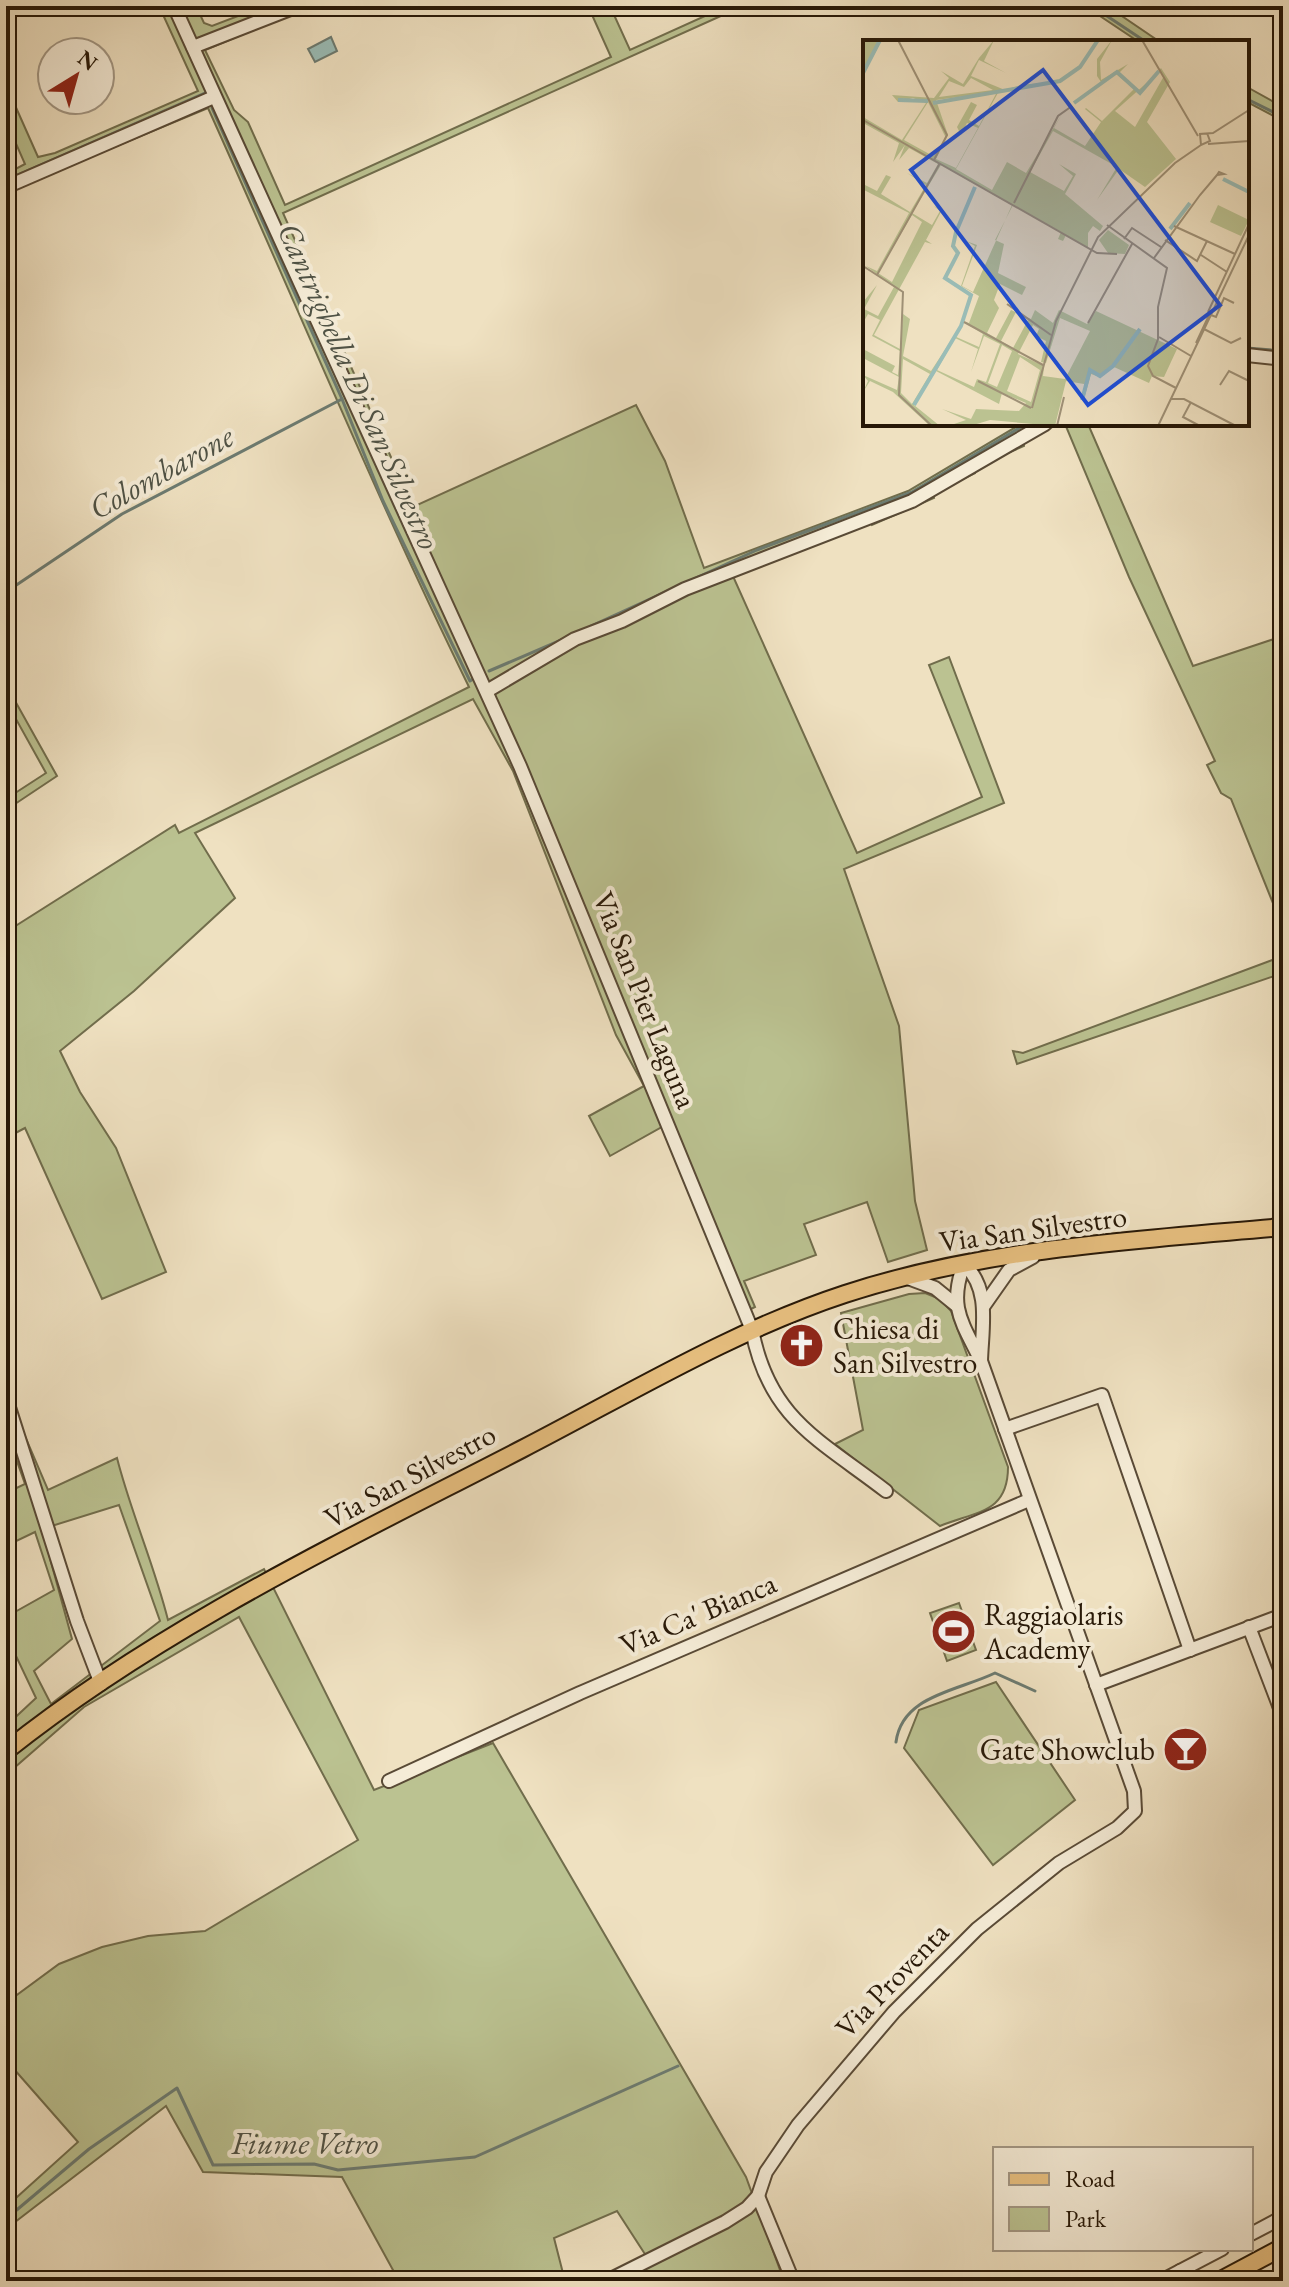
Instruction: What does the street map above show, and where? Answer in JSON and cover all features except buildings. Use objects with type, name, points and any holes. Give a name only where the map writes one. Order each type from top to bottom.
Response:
[{"type":"main road","name":"Via San Silvestro","points":[[6,1751],[45,1720],[209,1615],[752,1330],[845,1294],[964,1264],[1283,1227]]},
{"type":"main road","points":[[1219,2281],[1283,2247]]},
{"type":"street","name":"Via San Pier Laguna","points":[[174,6],[487,691],[752,1330]]},
{"type":"street","points":[[193,47],[298,6]]},
{"type":"street","points":[[6,187],[214,97]]},
{"type":"street","points":[[1249,355],[1283,359]]},
{"type":"street","points":[[487,691],[575,639],[622,621],[685,589],[912,501],[1042,426]]},
{"type":"street","points":[[983,1307],[1009,1270],[1027,1258],[1049,1252]]},
{"type":"street","points":[[956,1305],[954,1293],[964,1264]]},
{"type":"street","name":"Via Proventa","points":[[964,1264],[980,1284],[983,1307],[981,1361]]},
{"type":"street","points":[[902,1278],[935,1288],[956,1305]]},
{"type":"street","name":"Via Proventa","points":[[607,2281],[725,2222],[758,2196],[766,2172],[798,2125],[894,2012],[977,1929],[1059,1863],[1117,1828],[1135,1811],[1134,1791],[981,1361],[956,1305]]},
{"type":"street","points":[[752,1330],[769,1386],[788,1416],[886,1491]]},
{"type":"street","points":[[1005,1429],[1102,1395],[1190,1650]]},
{"type":"street","points":[[6,1398],[77,1621],[101,1684]]},
{"type":"street","name":"Via Ca' Bianca","points":[[389,1781],[580,1693],[1029,1500]]},
{"type":"street","points":[[1096,1685],[1283,1615]]},
{"type":"street","points":[[1249,1627],[1283,1716]]},
{"type":"street","points":[[758,2196],[793,2281]]},
{"type":"street","points":[[1253,2233],[1283,2217]]},
{"type":"street","points":[[1161,2281],[1182,2276],[1219,2251]]},
{"type":"green space","points":[[159,6],[196,6],[204,23],[212,26],[264,6],[312,6],[205,50],[234,110],[248,122],[285,205],[611,57],[588,6],[610,6],[630,50],[727,6],[743,6],[283,213],[413,507],[636,405],[665,461],[704,568],[908,491],[1018,426],[1054,426],[1023,440],[1024,446],[975,467],[975,473],[933,493],[934,498],[872,525],[870,520],[732,574],[857,853],[982,797],[929,665],[949,657],[1004,803],[844,869],[899,1026],[915,1201],[927,1250],[888,1262],[867,1202],[804,1224],[816,1255],[744,1281],[755,1307],[739,1315],[662,1127],[610,1156],[589,1116],[644,1086],[616,1035],[513,771],[473,699],[195,833],[235,898],[134,991],[60,1051],[80,1092],[116,1148],[166,1272],[102,1299],[25,1128],[6,1138],[6,932],[175,825],[179,833],[469,687],[368,471],[208,108],[6,192],[6,174],[25,164],[6,121],[6,85],[38,157],[55,153],[198,91]]},
{"type":"green space","points":[[1085,6],[1107,6],[1157,40],[1136,40]]},
{"type":"green space","points":[[1249,88],[1283,107],[1283,121],[1249,103]]},
{"type":"green space","points":[[1066,426],[1089,426],[1193,666],[1283,636],[1283,928],[1231,799],[1221,793],[1207,765],[1215,761],[1129,577]]},
{"type":"green space","points":[[14,699],[57,776],[6,810],[6,799],[46,773],[7,703]]},
{"type":"green space","points":[[1283,956],[1283,973],[1017,1064],[1013,1051],[1023,1053]]},
{"type":"green space","points":[[925,1293],[940,1299],[951,1311],[1008,1467],[1003,1494],[996,1502],[978,1513],[940,1526],[835,1444],[863,1430],[841,1313],[909,1294]]},
{"type":"green space","points":[[6,1392],[48,1490],[117,1458],[168,1620],[264,1569],[374,1790],[493,1743],[746,2177],[784,2281],[642,2281],[636,2275],[652,2265],[617,2211],[554,2238],[565,2281],[399,2281],[342,2177],[203,2172],[166,2106],[6,2229],[6,2207],[78,2142],[6,2060],[6,2003],[59,1964],[102,1947],[148,1936],[205,1931],[358,1840],[239,1617],[84,1707],[6,1775],[6,1726],[36,1698],[6,1635],[6,1617],[54,1590],[35,1532],[6,1546],[6,1493],[25,1484],[6,1430]],"holes":[[[119,1505],[160,1621],[51,1704],[34,1671],[72,1639],[42,1529]]]},
{"type":"green space","name":"Raggiaolaris Academy","points":[[959,1603],[976,1650],[947,1661],[930,1613]]},
{"type":"green space","points":[[996,1682],[1075,1800],[993,1865],[904,1748],[919,1710]]},
{"type":"water","points":[[331,37],[337,51],[315,62],[308,49]]},
{"type":"waterway","points":[[1092,6],[1143,40]]},
{"type":"waterway","name":"Cantrighella Di San Silvestro","points":[[6,180],[205,93]]},
{"type":"waterway","points":[[1249,100],[1283,117]]},
{"type":"waterway","name":"Colombarone","points":[[212,108],[342,399],[383,501],[470,681],[473,679]]},
{"type":"waterway","name":"Cantrighella Di San Silvestro","points":[[1249,348],[1283,351]]},
{"type":"waterway","name":"Colombarone","points":[[6,592],[122,514],[342,399]]},
{"type":"waterway","name":"Cantrighella Di San Silvestro","points":[[591,626],[757,550],[912,492],[1023,426]]},
{"type":"waterway","name":"Cantrighella Di San Silvestro","points":[[489,671],[566,638]]},
{"type":"waterway","name":"Fiume Vetro","points":[[896,1742],[900,1726],[920,1704],[995,1673],[1035,1691]]},
{"type":"waterway","name":"Fiume Vetro","points":[[6,2219],[89,2149],[177,2088],[213,2165],[314,2164],[338,2170],[475,2157],[678,2066]]},
{"type":"waterway","points":[[1274,2281],[1283,2276]]},
{"type":"place","name":"Chiesa di San Silvestro","points":[[802,1346]]},
{"type":"place","name":"Raggiaolaris Academy","points":[[953,1632]]},
{"type":"place","name":"Gate Showclub","points":[[1186,1750]]}]
